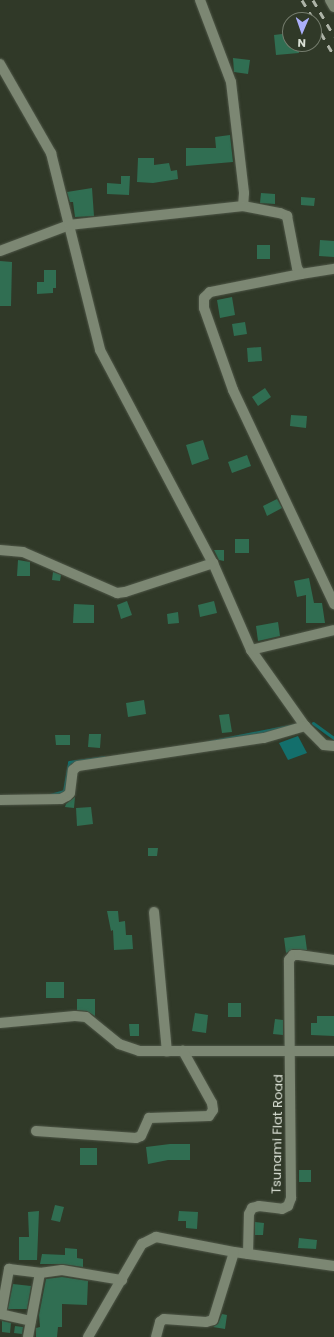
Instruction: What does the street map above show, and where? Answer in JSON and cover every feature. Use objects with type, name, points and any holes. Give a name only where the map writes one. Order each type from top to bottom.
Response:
[{"type":"street","points":[[200,0],[231,82],[244,193],[243,206]]},
{"type":"street","points":[[0,64],[51,153],[100,350],[212,563],[250,650],[305,726],[324,745],[334,746]]},
{"type":"street","points":[[0,251],[68,224],[243,206],[280,212],[287,216],[297,268],[301,274]]},
{"type":"street","points":[[334,269],[210,292],[204,298],[204,308],[233,390],[334,604]]},
{"type":"street","points":[[0,550],[23,552],[117,593],[126,592],[212,563]]},
{"type":"street","points":[[250,650],[334,630]]},
{"type":"street","points":[[0,800],[61,799],[70,794],[73,770],[78,766],[264,738],[305,726]]},
{"type":"street","points":[[154,912],[167,1051]]},
{"type":"street","points":[[292,1051],[289,960],[293,955],[334,960]]},
{"type":"street","points":[[0,1023],[75,1016],[86,1017],[126,1048],[139,1051],[334,1051]]},
{"type":"street","points":[[36,1131],[136,1138],[141,1136],[149,1118],[210,1116],[213,1110],[212,1103],[183,1051]]},
{"type":"street","name":"Tsunami Flat Road","points":[[248,1254],[249,1214],[252,1208],[259,1206],[282,1209],[288,1206],[291,1198],[292,1051]]},
{"type":"street","points":[[88,1337],[142,1244],[156,1237],[234,1252],[334,1266]]},
{"type":"street","points":[[156,1337],[160,1322],[164,1319],[206,1322],[212,1320],[234,1252]]},
{"type":"street","points":[[31,1321],[1,1314],[3,1294],[10,1269],[40,1273],[62,1270],[122,1280]]},
{"type":"street","points":[[28,1337],[40,1273]]},
{"type":"water","points":[[298,736],[307,753],[288,760],[279,743]]},
{"type":"building","points":[[282,34],[282,52],[299,53],[276,55],[274,35]]},
{"type":"building","points":[[233,58],[250,60],[248,74],[234,72]]},
{"type":"building","points":[[230,135],[233,162],[186,166],[186,148],[216,148],[215,137]]},
{"type":"building","points":[[138,158],[154,158],[154,165],[169,163],[171,171],[177,170],[178,179],[153,183],[137,182]]},
{"type":"building","points":[[121,176],[130,176],[129,195],[107,194],[107,183],[121,184]]},
{"type":"building","points":[[92,188],[94,216],[75,217],[73,202],[70,202],[67,192]]},
{"type":"building","points":[[261,193],[275,194],[275,204],[260,203]]},
{"type":"building","points":[[301,197],[315,198],[314,206],[301,205]]},
{"type":"building","points":[[320,240],[334,241],[334,257],[319,256]]},
{"type":"building","points":[[257,245],[270,245],[270,259],[257,259]]},
{"type":"building","points":[[0,261],[12,262],[11,306],[0,306]]},
{"type":"building","points":[[44,270],[56,270],[56,288],[53,288],[53,293],[37,294],[37,282],[44,282]]},
{"type":"building","points":[[232,297],[235,315],[220,318],[217,300]]},
{"type":"building","points":[[245,322],[247,334],[234,336],[232,324]]},
{"type":"building","points":[[261,347],[262,361],[248,362],[247,348]]},
{"type":"building","points":[[265,388],[271,397],[258,406],[252,397]]},
{"type":"building","points":[[291,415],[307,416],[306,428],[290,426]]},
{"type":"building","points":[[203,440],[209,459],[192,465],[186,445]]},
{"type":"building","points":[[247,455],[251,466],[232,473],[228,462]]},
{"type":"building","points":[[277,499],[282,508],[267,516],[263,506]]},
{"type":"building","points":[[235,539],[249,539],[249,553],[235,553]]},
{"type":"building","points":[[214,550],[224,550],[224,561],[219,560]]},
{"type":"building","points":[[18,560],[30,562],[30,576],[17,576]]},
{"type":"building","points":[[53,572],[61,575],[60,581],[52,580]]},
{"type":"building","points":[[309,578],[314,603],[322,603],[325,623],[306,623],[306,595],[297,597],[294,581]]},
{"type":"building","points":[[127,601],[132,615],[121,619],[117,605]]},
{"type":"building","points":[[214,601],[217,613],[200,617],[198,605]]},
{"type":"building","points":[[74,604],[94,605],[94,623],[73,623]]},
{"type":"building","points":[[178,612],[179,623],[168,624],[167,614]]},
{"type":"building","points":[[278,622],[280,636],[258,641],[256,626]]},
{"type":"building","points":[[144,700],[146,714],[128,717],[126,703]]},
{"type":"building","points":[[229,714],[232,732],[222,733],[219,715]]},
{"type":"building","points":[[89,734],[101,734],[100,748],[88,747]]},
{"type":"building","points":[[55,735],[70,735],[70,745],[56,745]]},
{"type":"building","points":[[75,797],[74,808],[65,807],[66,804]]},
{"type":"building","points":[[91,807],[93,824],[77,826],[76,808]]},
{"type":"building","points":[[148,848],[158,848],[157,856],[148,856]]},
{"type":"building","points":[[107,911],[118,911],[119,922],[125,921],[126,935],[132,935],[133,949],[114,950],[113,930],[111,931]]},
{"type":"building","points":[[305,935],[307,950],[293,949],[286,953],[284,938]]},
{"type":"building","points":[[46,982],[64,982],[64,998],[46,998]]},
{"type":"building","points":[[77,999],[95,999],[95,1016],[87,1011],[77,1010]]},
{"type":"building","points":[[228,1003],[241,1003],[241,1017],[228,1017]]},
{"type":"building","points":[[195,1013],[208,1015],[206,1033],[192,1031]]},
{"type":"building","points":[[317,1016],[334,1016],[334,1036],[311,1035],[311,1023],[317,1023]]},
{"type":"building","points":[[275,1019],[283,1020],[283,1035],[273,1034]]},
{"type":"building","points":[[129,1024],[139,1024],[139,1036],[130,1036]]},
{"type":"building","points":[[170,1144],[190,1144],[190,1160],[168,1160],[148,1164],[146,1147]]},
{"type":"building","points":[[80,1148],[97,1148],[97,1165],[80,1165]]},
{"type":"building","points":[[299,1170],[311,1170],[311,1182],[299,1182]]},
{"type":"building","points":[[55,1205],[64,1207],[60,1222],[51,1220]]},
{"type":"building","points":[[39,1211],[37,1260],[19,1260],[19,1237],[29,1237],[28,1212]]},
{"type":"building","points":[[179,1211],[198,1212],[197,1229],[186,1228],[186,1221],[178,1221]]},
{"type":"building","points":[[255,1222],[264,1223],[263,1235],[255,1235]]},
{"type":"building","points":[[299,1238],[317,1240],[316,1249],[298,1248]]},
{"type":"building","points":[[65,1248],[77,1249],[77,1258],[83,1259],[83,1267],[63,1264],[40,1264],[42,1254],[65,1255]]},
{"type":"building","points":[[62,1277],[88,1281],[87,1305],[62,1304],[62,1327],[58,1327],[57,1337],[36,1337],[36,1328],[40,1327],[39,1315],[46,1279]]},
{"type":"building","points":[[13,1284],[31,1286],[27,1309],[8,1309]]},
{"type":"building","points":[[222,1314],[227,1315],[225,1329],[213,1327],[218,1324]]},
{"type":"building","points":[[2,1321],[11,1323],[10,1333],[2,1332]]},
{"type":"building","points":[[15,1326],[23,1327],[22,1334],[14,1333]]},
{"type":"waterway","points":[[313,723],[334,738]]},
{"type":"waterway","points":[[208,742],[294,725]]},
{"type":"waterway","points":[[50,795],[64,791],[69,762],[104,757]]},
{"type":"railway","points":[[302,0],[309,12]]},
{"type":"railway","points":[[313,0],[334,36]]},
{"type":"railway","points":[[322,35],[334,55]]}]
